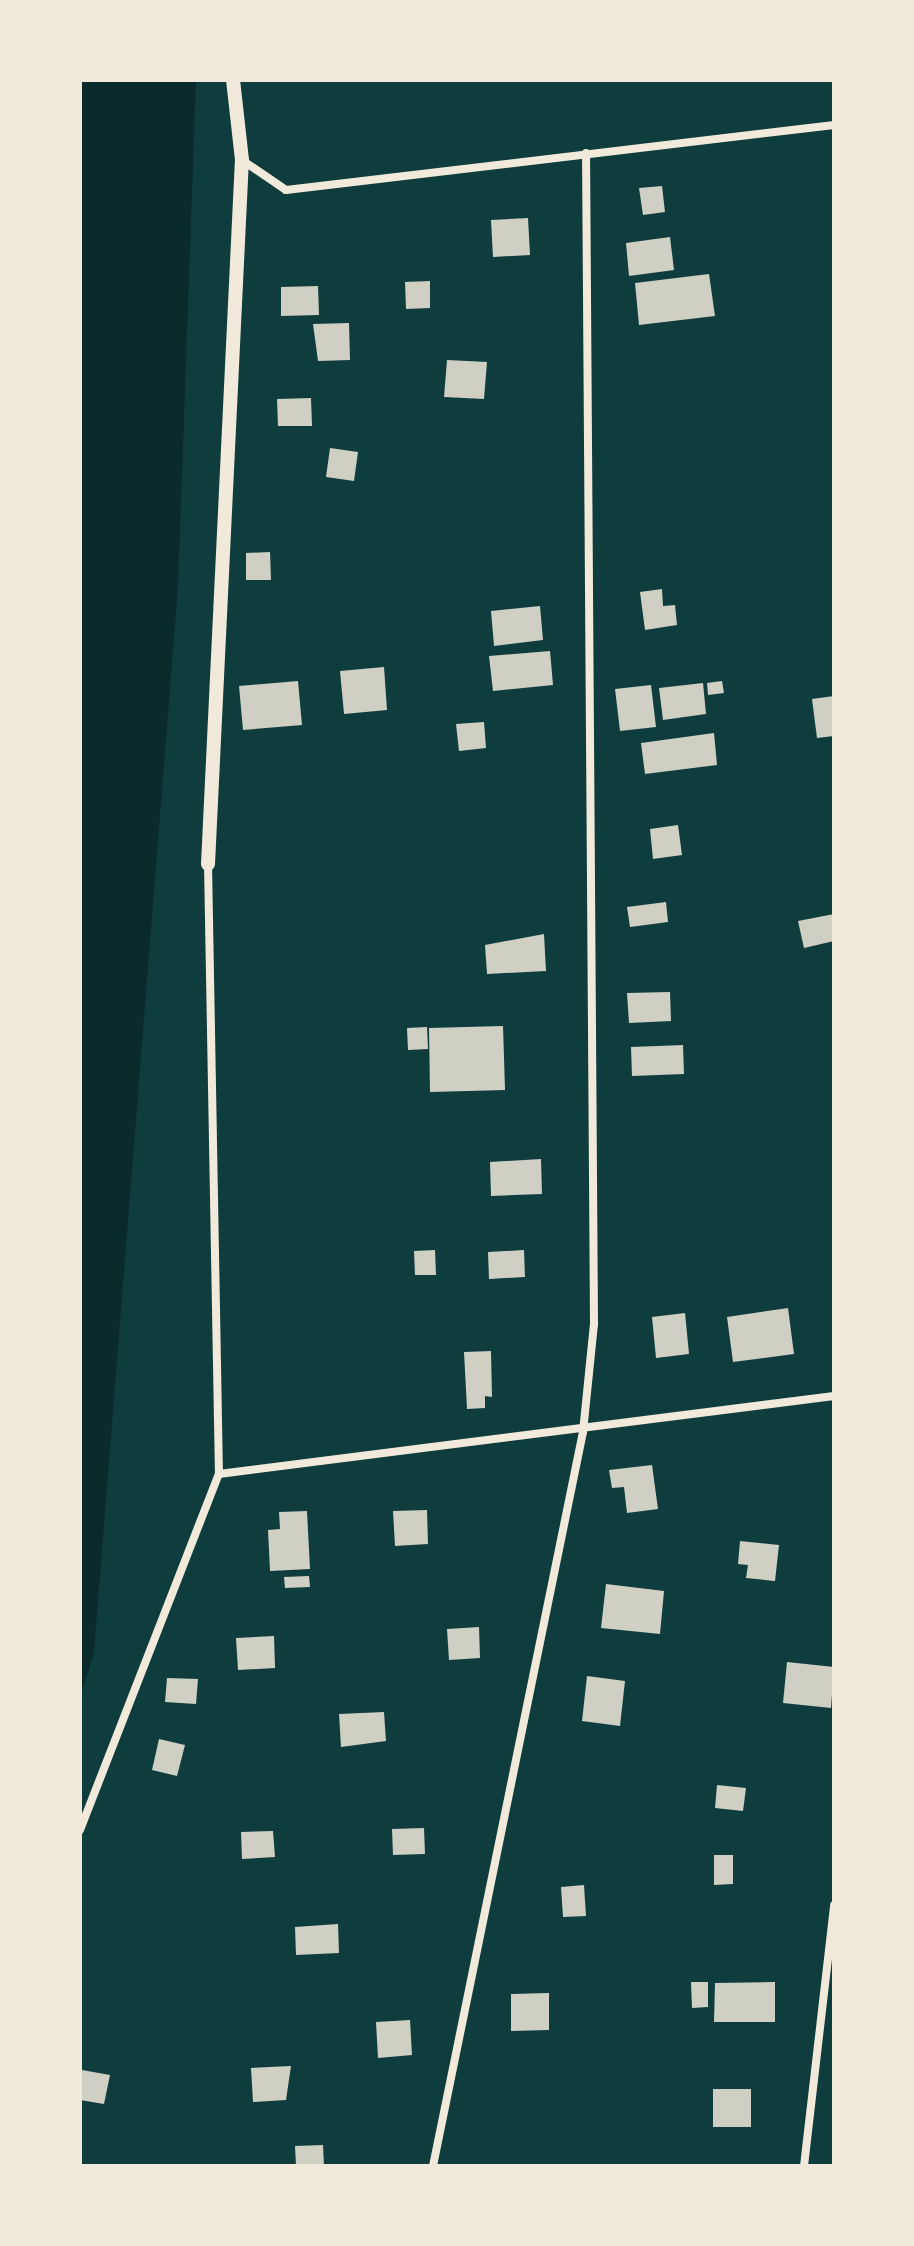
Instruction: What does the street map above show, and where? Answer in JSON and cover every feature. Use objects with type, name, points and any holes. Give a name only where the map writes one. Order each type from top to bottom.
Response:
[{"type":"street","points":[[80,1830],[219,1474],[208,864],[242,160],[233,80]]},
{"type":"street","points":[[242,160],[286,190],[834,125]]},
{"type":"street","points":[[433,2166],[583,1432],[594,1324],[586,153]]},
{"type":"street","points":[[219,1474],[583,1432],[834,1396]]},
{"type":"street","points":[[804,2166],[834,1905]]},
{"type":"water","points":[[80,80],[196,80],[178,587],[94,1652],[80,1698]]},
{"type":"building","points":[[662,186],[665,212],[643,215],[639,188]]},
{"type":"building","points":[[528,218],[530,255],[493,257],[491,220]]},
{"type":"building","points":[[670,237],[674,270],[629,276],[626,243]]},
{"type":"building","points":[[709,274],[715,316],[639,325],[635,283]]},
{"type":"building","points":[[430,281],[430,308],[406,309],[405,282]]},
{"type":"building","points":[[318,286],[319,315],[281,316],[281,287]]},
{"type":"building","points":[[349,323],[350,360],[318,361],[313,324]]},
{"type":"building","points":[[447,360],[487,362],[484,399],[444,397]]},
{"type":"building","points":[[311,398],[312,426],[278,426],[277,399]]},
{"type":"building","points":[[330,448],[358,452],[354,481],[326,477]]},
{"type":"building","points":[[270,552],[271,580],[246,580],[246,553]]},
{"type":"building","points":[[662,589],[663,606],[675,605],[677,625],[645,630],[640,592]]},
{"type":"building","points":[[540,606],[543,640],[494,646],[491,611]]},
{"type":"building","points":[[550,651],[553,685],[493,691],[489,656]]},
{"type":"building","points":[[384,667],[387,710],[344,714],[340,671]]},
{"type":"building","points":[[298,681],[302,725],[243,730],[239,686]]},
{"type":"building","points":[[722,681],[724,693],[708,695],[707,683]]},
{"type":"building","points":[[703,683],[706,714],[663,720],[659,688]]},
{"type":"building","points":[[651,685],[656,727],[620,731],[615,689]]},
{"type":"building","points":[[834,696],[834,736],[817,738],[812,699]]},
{"type":"building","points":[[484,722],[486,748],[459,751],[456,724]]},
{"type":"building","points":[[714,733],[717,765],[645,774],[641,743]]},
{"type":"building","points":[[678,825],[682,855],[653,859],[650,829]]},
{"type":"building","points":[[666,902],[668,922],[630,927],[627,907]]},
{"type":"building","points":[[834,914],[834,941],[804,948],[798,921]]},
{"type":"building","points":[[544,934],[546,971],[487,974],[485,945]]},
{"type":"building","points":[[670,992],[671,1021],[629,1023],[627,993]]},
{"type":"building","points":[[503,1026],[505,1090],[430,1092],[429,1028]]},
{"type":"building","points":[[427,1027],[428,1049],[408,1050],[407,1028]]},
{"type":"building","points":[[683,1045],[684,1074],[632,1076],[631,1047]]},
{"type":"building","points":[[541,1159],[542,1194],[491,1196],[490,1162]]},
{"type":"building","points":[[435,1250],[436,1275],[415,1275],[414,1251]]},
{"type":"building","points":[[524,1250],[525,1277],[489,1279],[488,1252]]},
{"type":"building","points":[[788,1308],[794,1354],[733,1362],[727,1317]]},
{"type":"building","points":[[685,1313],[689,1354],[656,1358],[652,1317]]},
{"type":"building","points":[[491,1351],[492,1397],[485,1396],[485,1408],[467,1409],[464,1352]]},
{"type":"building","points":[[652,1465],[658,1509],[627,1513],[624,1487],[612,1488],[609,1470]]},
{"type":"building","points":[[427,1510],[428,1544],[395,1546],[393,1511]]},
{"type":"building","points":[[307,1511],[310,1569],[270,1571],[268,1530],[280,1529],[279,1512]]},
{"type":"building","points":[[740,1541],[779,1545],[775,1581],[746,1578],[748,1565],[738,1564]]},
{"type":"building","points":[[309,1576],[310,1587],[285,1588],[284,1577]]},
{"type":"building","points":[[606,1584],[664,1591],[660,1634],[601,1628]]},
{"type":"building","points":[[479,1627],[480,1658],[449,1660],[447,1629]]},
{"type":"building","points":[[274,1636],[275,1668],[238,1670],[236,1638]]},
{"type":"building","points":[[787,1662],[834,1667],[831,1708],[783,1703]]},
{"type":"building","points":[[587,1676],[625,1681],[620,1726],[582,1721]]},
{"type":"building","points":[[167,1678],[198,1679],[196,1704],[165,1702]]},
{"type":"building","points":[[384,1712],[386,1741],[341,1747],[339,1714]]},
{"type":"building","points":[[159,1739],[185,1745],[177,1776],[152,1770]]},
{"type":"building","points":[[717,1785],[746,1788],[743,1811],[715,1808]]},
{"type":"building","points":[[424,1828],[425,1854],[393,1855],[392,1829]]},
{"type":"building","points":[[273,1831],[275,1857],[242,1859],[241,1832]]},
{"type":"building","points":[[714,1855],[733,1855],[733,1884],[714,1885]]},
{"type":"building","points":[[584,1885],[586,1916],[563,1917],[561,1887]]},
{"type":"building","points":[[338,1924],[339,1953],[296,1955],[295,1927]]},
{"type":"building","points":[[691,1982],[708,1982],[708,2007],[692,2008]]},
{"type":"building","points":[[775,1982],[775,2022],[714,2022],[715,1983]]},
{"type":"building","points":[[549,1993],[549,2030],[511,2031],[511,1994]]},
{"type":"building","points":[[410,2020],[412,2055],[378,2058],[376,2022]]},
{"type":"building","points":[[291,2066],[286,2100],[253,2102],[251,2068]]},
{"type":"building","points":[[82,2070],[110,2075],[104,2104],[80,2100]]},
{"type":"building","points":[[713,2089],[751,2089],[751,2127],[713,2127]]},
{"type":"building","points":[[323,2145],[324,2166],[296,2166],[295,2146]]}]
